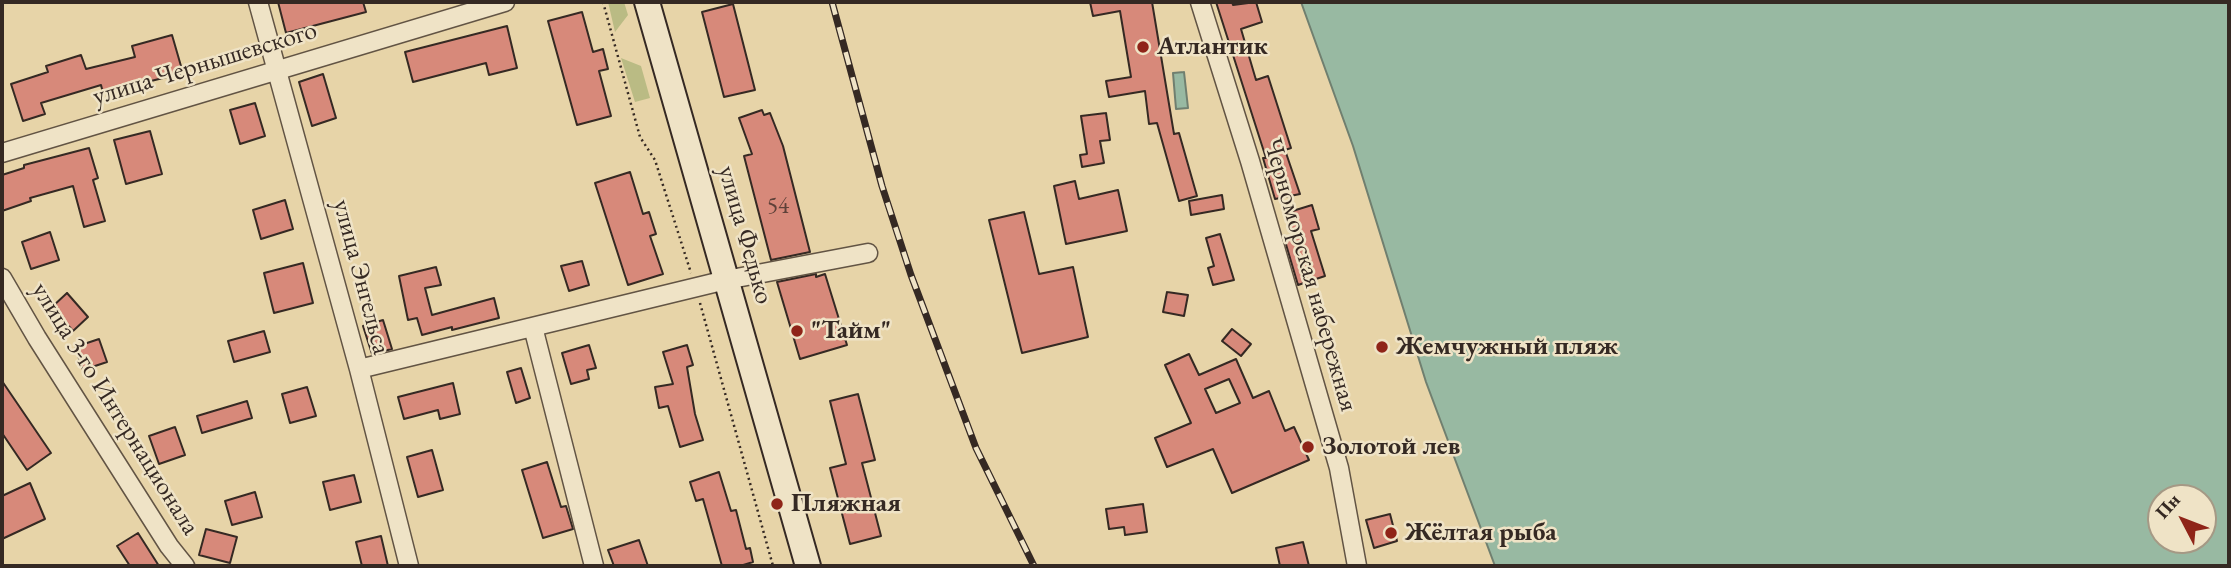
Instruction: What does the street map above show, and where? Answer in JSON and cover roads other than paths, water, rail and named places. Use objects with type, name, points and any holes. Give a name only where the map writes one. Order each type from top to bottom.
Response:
[{"type":"main road","name":"улица Федько","points":[[647,2],[808,566]]},
{"type":"street","name":"улица Энгельса","points":[[258,2],[359,369],[409,566]]},
{"type":"street","name":"улица Чернышевского","points":[[2,153],[505,2]]},
{"type":"street","name":"Черноморская набережная","points":[[1199,2],[1251,161],[1339,468],[1357,566]]},
{"type":"street","points":[[359,369],[726,280],[868,253]]},
{"type":"street","name":"улица 3-го Интернационала","points":[[2,278],[169,546],[185,566]]},
{"type":"street","points":[[533,327],[594,566]]},
{"type":"railway","points":[[832,2],[882,186],[911,275],[976,448],[1034,566]]},
{"type":"place","name":"Атлантик","points":[[1143,47]]},
{"type":"place","name":"\"Тайм\"","points":[[797,331]]},
{"type":"place","name":"Жемчужный пляж","points":[[1382,347]]},
{"type":"place","name":"Золотой лев","points":[[1308,447]]},
{"type":"place","name":"Пляжная","points":[[777,504]]},
{"type":"place","name":"Жёлтая рыба","points":[[1391,533]]}]
